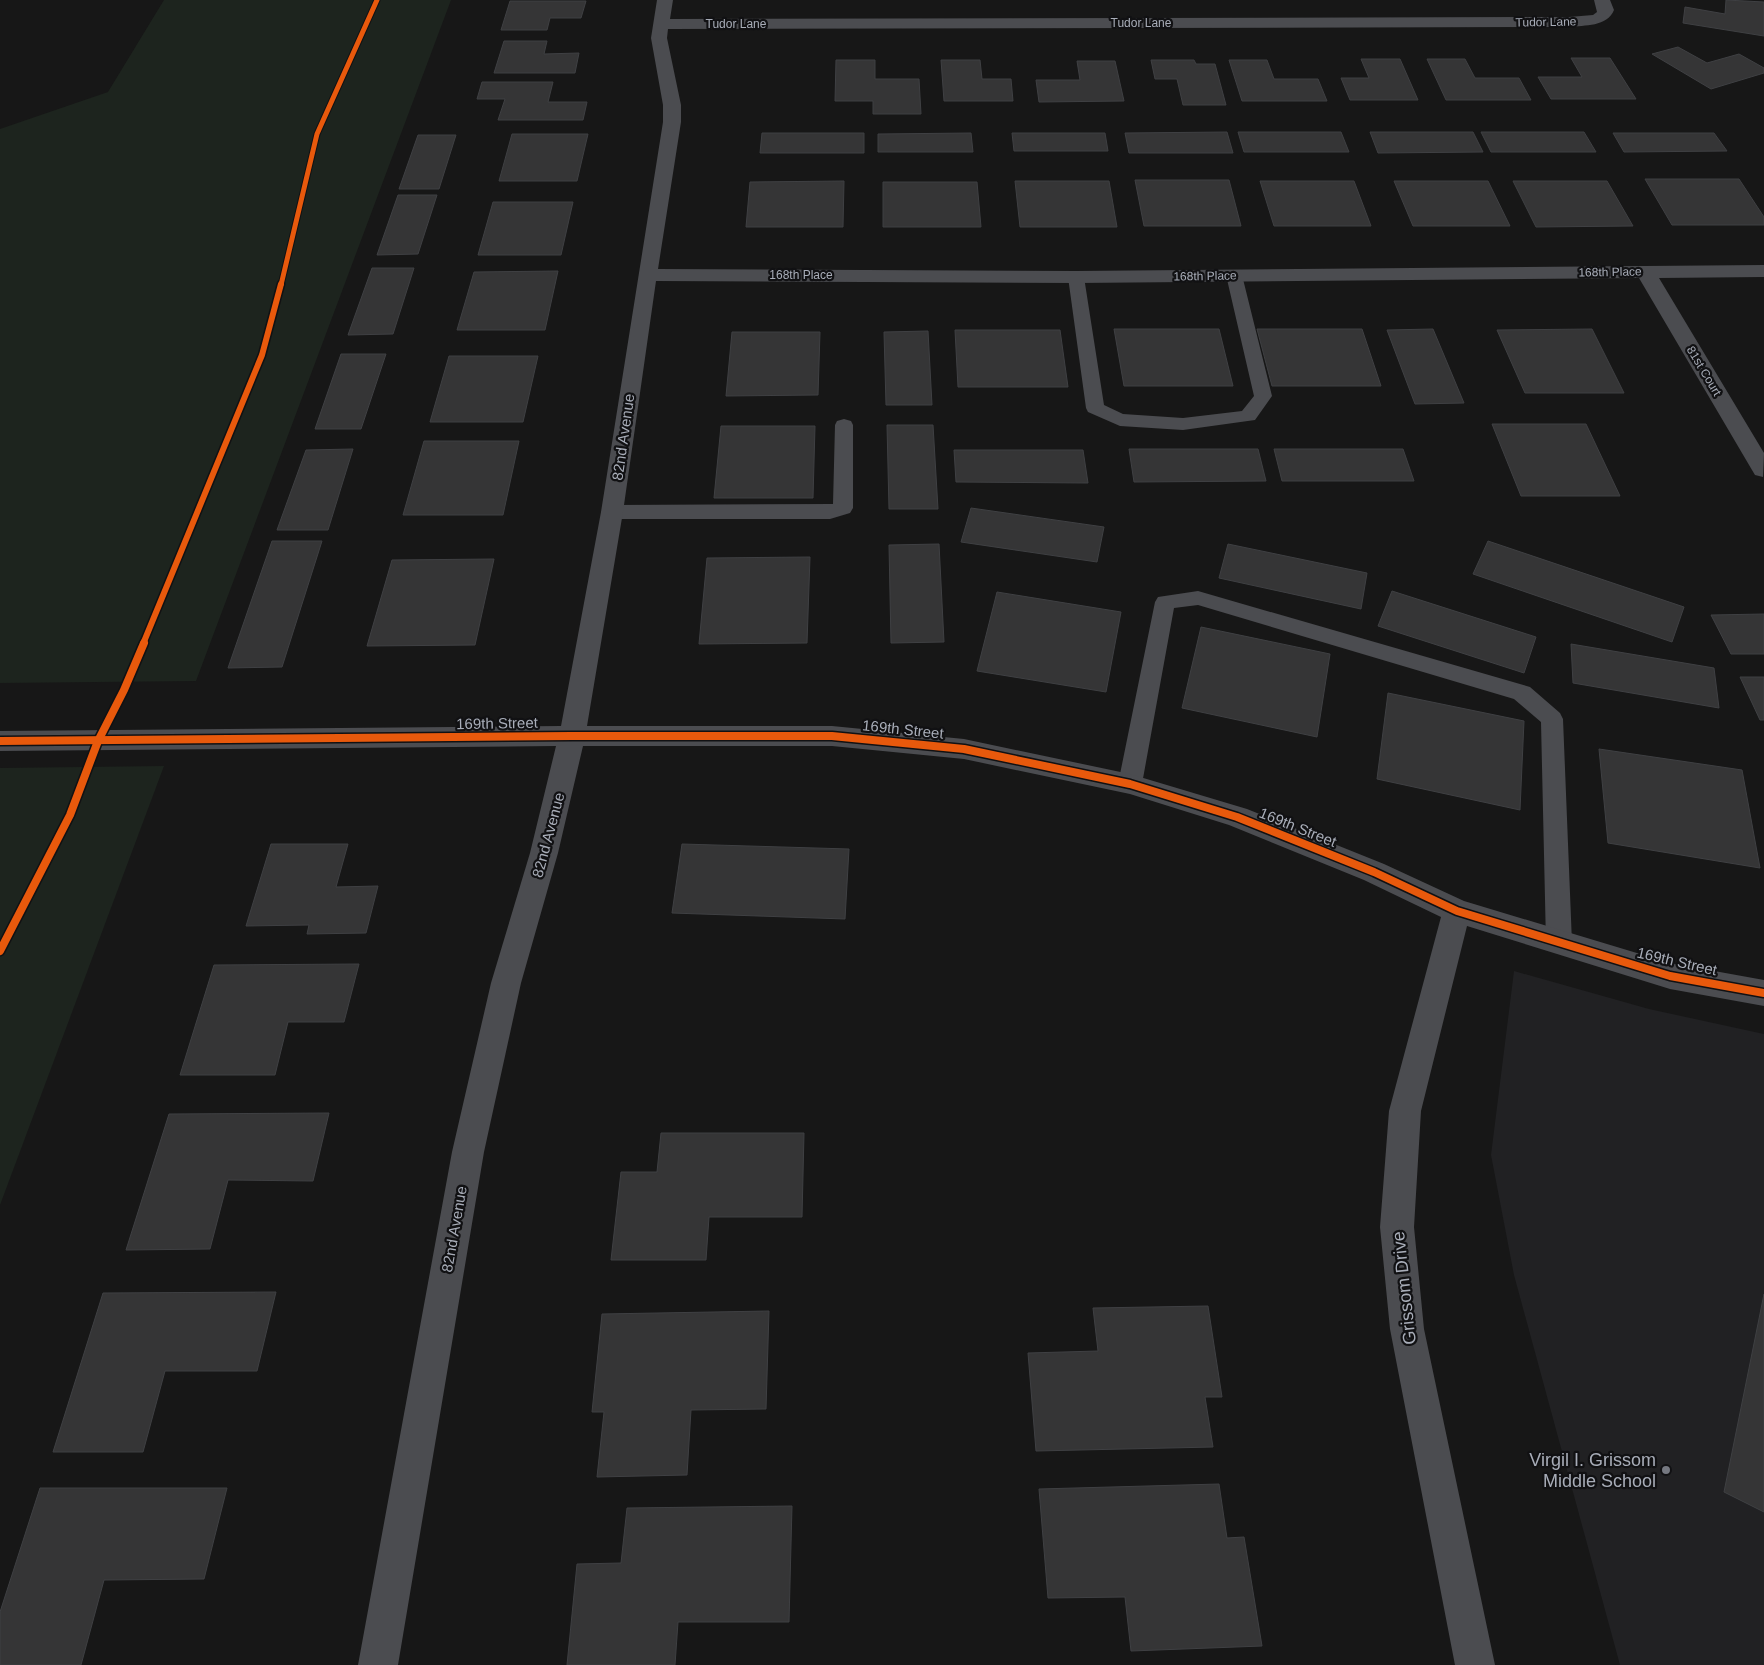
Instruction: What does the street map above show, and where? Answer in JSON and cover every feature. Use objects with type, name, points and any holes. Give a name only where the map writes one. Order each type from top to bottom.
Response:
[{"type":"street","name":"Tudor Lane","points":[[663,12],[1569,22],[1597,19],[1604,15],[1606,10],[1602,0]]},
{"type":"street","name":"82nd Avenue","points":[[378,1665],[468,1152],[506,983],[544,853],[572,736],[612,512],[672,122],[672,105],[659,44],[663,12]]},
{"type":"street","name":"81st Court","points":[[1645,271],[1764,470]]},
{"type":"street","name":"168th Place","points":[[647,275],[1076,277],[1764,271]]},
{"type":"street","name":"169th Street","points":[[0,741],[572,736],[832,736],[964,749],[1130,784],[1238,817],[1374,872],[1457,911],[1559,944],[1670,976],[1764,993]]},
{"type":"street","name":"Grissom Drive","points":[[1457,911],[1405,1110],[1397,1228],[1407,1329],[1475,1665]]},
{"type":"lane","points":[[1076,277],[1095,408],[1120,420],[1183,424],[1248,416],[1262,396],[1234,275]]},
{"type":"lane","points":[[612,512],[830,512],[844,508],[844,425]]},
{"type":"lane","points":[[1130,784],[1166,602],[1198,598],[1522,693],[1552,719],[1559,944]]},
{"type":"shaded area","points":[[164,0],[451,0],[196,681],[0,683],[0,129],[108,92]]},
{"type":"shaded area","points":[[164,766],[0,1205],[0,768]]},
{"type":"shaded area","name":"Virgil I. Grissom Middle School","points":[[1514,971],[1649,1009],[1764,1034],[1764,1665],[1620,1665],[1514,1275],[1491,1155]]},
{"type":"building","points":[[1726,0],[1764,2],[1764,36],[1683,23],[1685,7],[1725,14]]},
{"type":"building","points":[[510,1],[586,1],[581,18],[550,18],[547,30],[501,30]]},
{"type":"building","points":[[504,41],[547,41],[544,54],[579,53],[575,73],[494,73]]},
{"type":"building","points":[[1678,47],[1707,63],[1739,54],[1764,68],[1764,73],[1711,89],[1652,54]]},
{"type":"building","points":[[1571,58],[1610,58],[1636,99],[1551,99],[1538,77],[1582,77]]},
{"type":"building","points":[[1361,59],[1400,59],[1418,100],[1350,100],[1341,78],[1369,78]]},
{"type":"building","points":[[1427,59],[1465,59],[1475,78],[1519,78],[1531,100],[1446,100]]},
{"type":"building","points":[[836,60],[875,60],[875,79],[919,79],[921,114],[873,114],[873,101],[835,101]]},
{"type":"building","points":[[941,60],[980,60],[982,79],[1011,79],[1013,101],[944,101]]},
{"type":"building","points":[[1151,60],[1194,60],[1196,64],[1215,64],[1226,105],[1183,105],[1177,79],[1155,79]]},
{"type":"building","points":[[1229,60],[1267,60],[1274,79],[1318,79],[1327,101],[1242,101]]},
{"type":"building","points":[[1077,61],[1115,61],[1124,101],[1039,102],[1036,80],[1080,80]]},
{"type":"building","points":[[482,82],[553,82],[548,102],[587,102],[583,120],[498,120],[505,99],[477,99]]},
{"type":"building","points":[[1227,132],[1233,153],[1129,153],[1125,133]]},
{"type":"building","points":[[1238,132],[1341,132],[1349,152],[1244,152]]},
{"type":"building","points":[[1370,132],[1473,132],[1483,152],[1378,153]]},
{"type":"building","points":[[1481,132],[1584,132],[1596,152],[1491,152]]},
{"type":"building","points":[[762,133],[864,133],[864,153],[760,153]]},
{"type":"building","points":[[971,133],[973,152],[878,152],[878,134]]},
{"type":"building","points":[[1012,133],[1105,133],[1108,151],[1014,151]]},
{"type":"building","points":[[1613,133],[1714,133],[1727,151],[1624,152]]},
{"type":"building","points":[[512,134],[588,134],[577,181],[499,181]]},
{"type":"building","points":[[418,135],[456,135],[439,189],[399,189]]},
{"type":"building","points":[[1645,179],[1739,179],[1764,217],[1764,225],[1672,225]]},
{"type":"building","points":[[1135,180],[1229,180],[1241,226],[1144,226]]},
{"type":"building","points":[[844,181],[843,227],[746,227],[750,182]]},
{"type":"building","points":[[1015,181],[1109,181],[1117,227],[1020,227]]},
{"type":"building","points":[[1260,181],[1354,181],[1371,226],[1274,226]]},
{"type":"building","points":[[1394,181],[1488,181],[1510,226],[1413,226]]},
{"type":"building","points":[[1513,181],[1607,181],[1633,226],[1536,227]]},
{"type":"building","points":[[883,182],[977,182],[981,227],[883,227]]},
{"type":"building","points":[[398,195],[437,195],[418,254],[377,255]]},
{"type":"building","points":[[493,202],[573,202],[561,255],[478,255]]},
{"type":"building","points":[[372,268],[414,268],[393,334],[348,335]]},
{"type":"building","points":[[558,271],[545,330],[457,330],[474,272]]},
{"type":"building","points":[[1114,329],[1219,329],[1233,386],[1124,386]]},
{"type":"building","points":[[1257,329],[1362,329],[1381,386],[1272,386]]},
{"type":"building","points":[[1433,329],[1464,403],[1415,404],[1387,330]]},
{"type":"building","points":[[1592,329],[1624,393],[1525,393],[1497,330]]},
{"type":"building","points":[[955,330],[1060,330],[1068,387],[958,387]]},
{"type":"building","points":[[928,331],[932,405],[886,405],[884,332]]},
{"type":"building","points":[[732,332],[820,332],[818,395],[726,396]]},
{"type":"building","points":[[341,354],[386,354],[361,429],[315,429]]},
{"type":"building","points":[[449,356],[538,356],[523,422],[430,422]]},
{"type":"building","points":[[1492,424],[1586,424],[1620,496],[1521,496]]},
{"type":"building","points":[[887,425],[933,425],[938,509],[889,509]]},
{"type":"building","points":[[721,426],[815,426],[813,498],[714,498]]},
{"type":"building","points":[[424,441],[519,441],[503,515],[403,515]]},
{"type":"building","points":[[353,449],[328,530],[277,530],[306,450]]},
{"type":"building","points":[[1129,449],[1258,449],[1266,481],[1134,482]]},
{"type":"building","points":[[1274,449],[1403,449],[1414,481],[1282,481]]},
{"type":"building","points":[[954,450],[1083,450],[1088,483],[956,482]]},
{"type":"building","points":[[971,508],[1104,527],[1097,562],[961,542]]},
{"type":"building","points":[[272,541],[322,541],[282,667],[228,668]]},
{"type":"building","points":[[1488,541],[1684,607],[1672,642],[1473,574]]},
{"type":"building","points":[[939,544],[944,642],[891,643],[889,545]]},
{"type":"building","points":[[1228,544],[1367,573],[1361,609],[1219,578]]},
{"type":"building","points":[[810,557],[807,643],[699,644],[707,558]]},
{"type":"building","points":[[494,559],[475,645],[367,646],[392,560]]},
{"type":"building","points":[[1392,591],[1536,637],[1524,673],[1378,626]]},
{"type":"building","points":[[997,592],[1121,612],[1106,692],[977,671]]},
{"type":"building","points":[[1764,614],[1764,654],[1731,654],[1711,615]]},
{"type":"building","points":[[1201,627],[1330,654],[1317,737],[1182,708]]},
{"type":"building","points":[[1571,644],[1714,668],[1719,708],[1573,683]]},
{"type":"building","points":[[1740,677],[1764,677],[1764,720],[1760,720]]},
{"type":"building","points":[[1388,693],[1524,721],[1520,810],[1377,779]]},
{"type":"building","points":[[1599,749],[1742,770],[1760,868],[1608,843]]},
{"type":"building","points":[[271,844],[348,844],[336,887],[378,886],[366,933],[307,934],[309,925],[246,926]]},
{"type":"building","points":[[682,844],[849,849],[845,919],[672,913]]},
{"type":"building","points":[[359,964],[344,1022],[288,1022],[275,1075],[180,1075],[214,965]]},
{"type":"building","points":[[329,1113],[313,1181],[228,1180],[210,1249],[126,1250],[169,1114]]},
{"type":"building","points":[[661,1133],[804,1133],[802,1217],[709,1217],[706,1260],[611,1260],[621,1172],[657,1172]]},
{"type":"building","points":[[276,1292],[257,1371],[165,1371],[143,1452],[53,1452],[103,1293]]},
{"type":"building","points":[[1764,1294],[1764,1512],[1724,1492]]},
{"type":"building","points":[[1208,1306],[1222,1397],[1205,1397],[1213,1447],[1036,1451],[1028,1353],[1098,1351],[1093,1308]]},
{"type":"building","points":[[769,1311],[766,1409],[691,1410],[687,1475],[597,1477],[604,1412],[592,1412],[602,1314]]},
{"type":"building","points":[[1219,1484],[1227,1538],[1244,1537],[1262,1646],[1131,1651],[1125,1597],[1048,1598],[1039,1489]]},
{"type":"building","points":[[40,1488],[227,1488],[204,1579],[104,1580],[81,1665],[0,1665],[0,1612]]},
{"type":"building","points":[[792,1506],[789,1622],[678,1622],[675,1665],[567,1665],[577,1564],[621,1563],[627,1508]]},
{"type":"cycle path","points":[[0,951],[70,815],[98,741],[124,690],[262,355],[275,310],[317,134],[377,0]]},
{"type":"cycle path","points":[[0,741],[572,736],[832,736],[964,749],[1130,784],[1237,817],[1374,872],[1457,911],[1670,976],[1764,993]]},
{"type":"place","name":"Virgil I. Grissom Middle School","points":[[1666,1470]]}]
